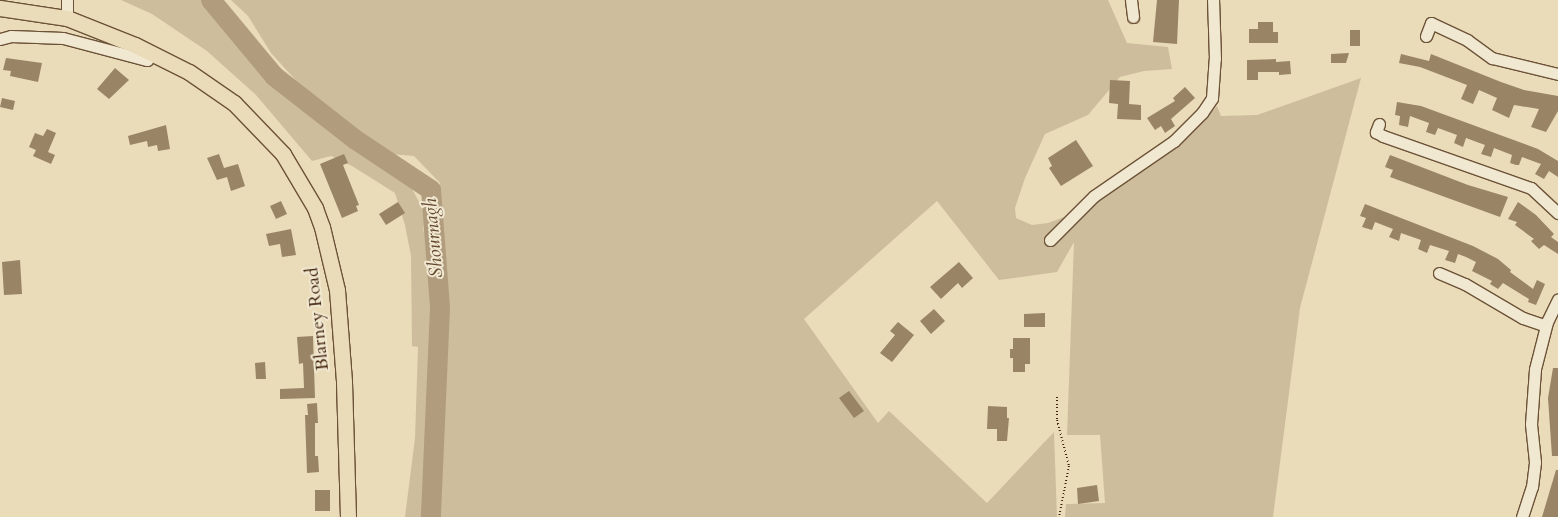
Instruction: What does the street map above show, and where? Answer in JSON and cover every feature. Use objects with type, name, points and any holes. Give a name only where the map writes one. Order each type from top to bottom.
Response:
[{"type":"main road","name":"Blarney Road","points":[[0,8],[66,18],[150,53],[189,72],[219,91],[251,119],[283,154],[315,208],[322,227],[338,290],[344,382],[348,517]]},
{"type":"street","points":[[66,18],[67,0]]},
{"type":"street","points":[[1131,0],[1133,17]]},
{"type":"street","points":[[1050,240],[1094,196],[1174,141],[1202,113],[1212,98],[1214,59],[1213,0]]},
{"type":"street","points":[[1426,36],[1430,23],[1467,40],[1492,58],[1558,74]]},
{"type":"street","points":[[0,39],[12,36],[64,38],[147,60],[150,53]]},
{"type":"street","points":[[1379,124],[1376,132],[1531,188],[1558,213]]},
{"type":"street","points":[[1439,273],[1465,284],[1523,318],[1546,326]]},
{"type":"street","points":[[1522,517],[1532,487],[1536,462],[1531,424],[1532,393],[1546,326],[1558,299]]},
{"type":"path","points":[[1057,397],[1057,420],[1069,466],[1059,517]]},
{"type":"shaded area","points":[[121,0],[203,0],[273,82],[317,118],[411,187],[425,213],[423,233],[440,183],[414,156],[391,154],[349,125],[301,86],[271,53],[248,16],[231,0],[1108,0],[1127,43],[1168,47],[1172,69],[1144,71],[1120,77],[1088,115],[1045,134],[1025,178],[1015,208],[1016,218],[1032,225],[1048,223],[1086,209],[1131,176],[1182,143],[1217,106],[1221,116],[1257,115],[1361,78],[1300,308],[1273,517],[1065,517],[1066,504],[1105,503],[1100,435],[1067,435],[1074,242],[1057,272],[999,280],[937,201],[804,319],[878,423],[889,411],[987,503],[1054,432],[1057,517],[405,517],[415,438],[418,347],[412,346],[411,256],[405,225],[395,193],[352,166],[331,156],[312,161],[256,95],[207,51],[152,14]]},
{"type":"building","points":[[1157,0],[1179,0],[1177,44],[1153,42]]},
{"type":"building","points":[[1258,22],[1273,22],[1273,32],[1278,32],[1278,43],[1249,43],[1249,29],[1258,29]]},
{"type":"building","points":[[1350,30],[1360,30],[1360,46],[1350,46]]},
{"type":"building","points":[[1349,53],[1346,63],[1331,63],[1331,54]]},
{"type":"building","points":[[1401,54],[1429,61],[1431,54],[1524,90],[1558,96],[1558,111],[1546,132],[1531,127],[1539,109],[1514,105],[1509,118],[1492,110],[1497,98],[1479,90],[1473,104],[1461,99],[1467,85],[1420,67],[1399,63]]},
{"type":"building","points":[[6,58],[42,63],[38,82],[10,76],[11,71],[3,70]]},
{"type":"building","points":[[1276,59],[1276,62],[1290,61],[1291,74],[1279,75],[1279,72],[1258,72],[1258,80],[1247,80],[1247,60]]},
{"type":"building","points":[[115,68],[129,80],[109,99],[97,89]]},
{"type":"building","points":[[1110,80],[1130,81],[1129,104],[1141,105],[1141,120],[1117,119],[1118,104],[1109,103]]},
{"type":"building","points":[[1185,87],[1195,98],[1171,119],[1175,126],[1165,133],[1161,126],[1155,130],[1147,118],[1175,101],[1173,98]]},
{"type":"building","points":[[2,98],[15,101],[13,110],[0,107]]},
{"type":"building","points":[[1397,102],[1421,106],[1538,149],[1558,161],[1558,177],[1549,171],[1544,179],[1535,174],[1541,164],[1522,157],[1519,165],[1510,163],[1512,155],[1494,148],[1491,157],[1481,154],[1485,145],[1466,138],[1463,147],[1454,143],[1457,135],[1438,128],[1435,135],[1426,132],[1429,123],[1410,116],[1408,127],[1399,125],[1400,116],[1395,115]]},
{"type":"building","points":[[166,125],[170,149],[158,151],[157,145],[148,147],[147,141],[130,145],[128,136]]},
{"type":"building","points":[[47,129],[56,133],[48,152],[55,155],[51,164],[33,156],[36,150],[29,147],[35,133],[43,136]]},
{"type":"building","points":[[1076,140],[1093,166],[1061,186],[1049,168],[1052,166],[1048,158]]},
{"type":"building","points":[[219,154],[224,168],[238,164],[245,186],[231,191],[227,177],[217,180],[207,158]]},
{"type":"building","points":[[344,154],[348,163],[343,165],[359,205],[356,206],[358,211],[342,218],[320,164]]},
{"type":"building","points":[[1390,155],[1468,185],[1508,197],[1500,217],[1390,177],[1393,170],[1385,167]]},
{"type":"building","points":[[281,201],[287,214],[276,219],[270,206]]},
{"type":"building","points":[[398,202],[405,213],[386,225],[379,214]]},
{"type":"building","points":[[1518,202],[1536,215],[1554,234],[1551,237],[1558,242],[1558,254],[1544,245],[1539,249],[1531,241],[1534,239],[1515,225],[1517,222],[1508,219]]},
{"type":"building","points":[[1365,204],[1473,246],[1498,259],[1511,270],[1510,272],[1533,289],[1537,280],[1545,284],[1536,305],[1528,302],[1529,299],[1503,283],[1498,289],[1490,284],[1492,281],[1472,271],[1476,262],[1466,257],[1458,254],[1455,263],[1445,260],[1449,251],[1430,245],[1427,253],[1418,249],[1421,240],[1401,233],[1399,241],[1389,237],[1393,229],[1375,222],[1372,230],[1362,227],[1366,218],[1360,216]]},
{"type":"building","points":[[291,229],[296,255],[282,257],[280,244],[269,246],[266,234]]},
{"type":"building","points":[[20,260],[22,294],[4,295],[2,262]]},
{"type":"building","points":[[959,262],[973,278],[962,288],[958,283],[941,299],[930,287]]},
{"type":"building","points":[[934,309],[945,321],[931,334],[920,321]]},
{"type":"building","points":[[1045,313],[1045,327],[1024,327],[1024,314]]},
{"type":"building","points":[[898,322],[914,335],[892,362],[880,353],[895,335],[890,331]]},
{"type":"building","points":[[313,336],[315,398],[280,399],[280,389],[304,388],[303,363],[299,364],[297,337]]},
{"type":"building","points":[[1013,338],[1030,338],[1030,364],[1025,364],[1025,372],[1013,372],[1013,358],[1010,358],[1010,349],[1013,349]]},
{"type":"building","points":[[265,362],[266,379],[256,379],[255,363]]},
{"type":"building","points":[[1553,368],[1558,368],[1558,456],[1552,456],[1548,398]]},
{"type":"building","points":[[849,391],[864,411],[854,418],[839,398]]},
{"type":"building","points":[[317,403],[318,423],[315,423],[315,456],[318,456],[319,472],[307,473],[305,415],[308,415],[307,404]]},
{"type":"building","points":[[988,406],[1007,407],[1007,418],[1009,418],[1007,441],[997,441],[997,429],[987,429]]},
{"type":"building","points":[[1556,470],[1558,470],[1558,517],[1542,517]]},
{"type":"building","points":[[1097,485],[1099,501],[1078,504],[1077,488]]},
{"type":"building","points":[[315,490],[330,490],[330,511],[315,511]]},
{"type":"waterway","name":"Shournagh","points":[[211,0],[274,76],[356,140],[431,190],[440,308],[431,517]]}]
